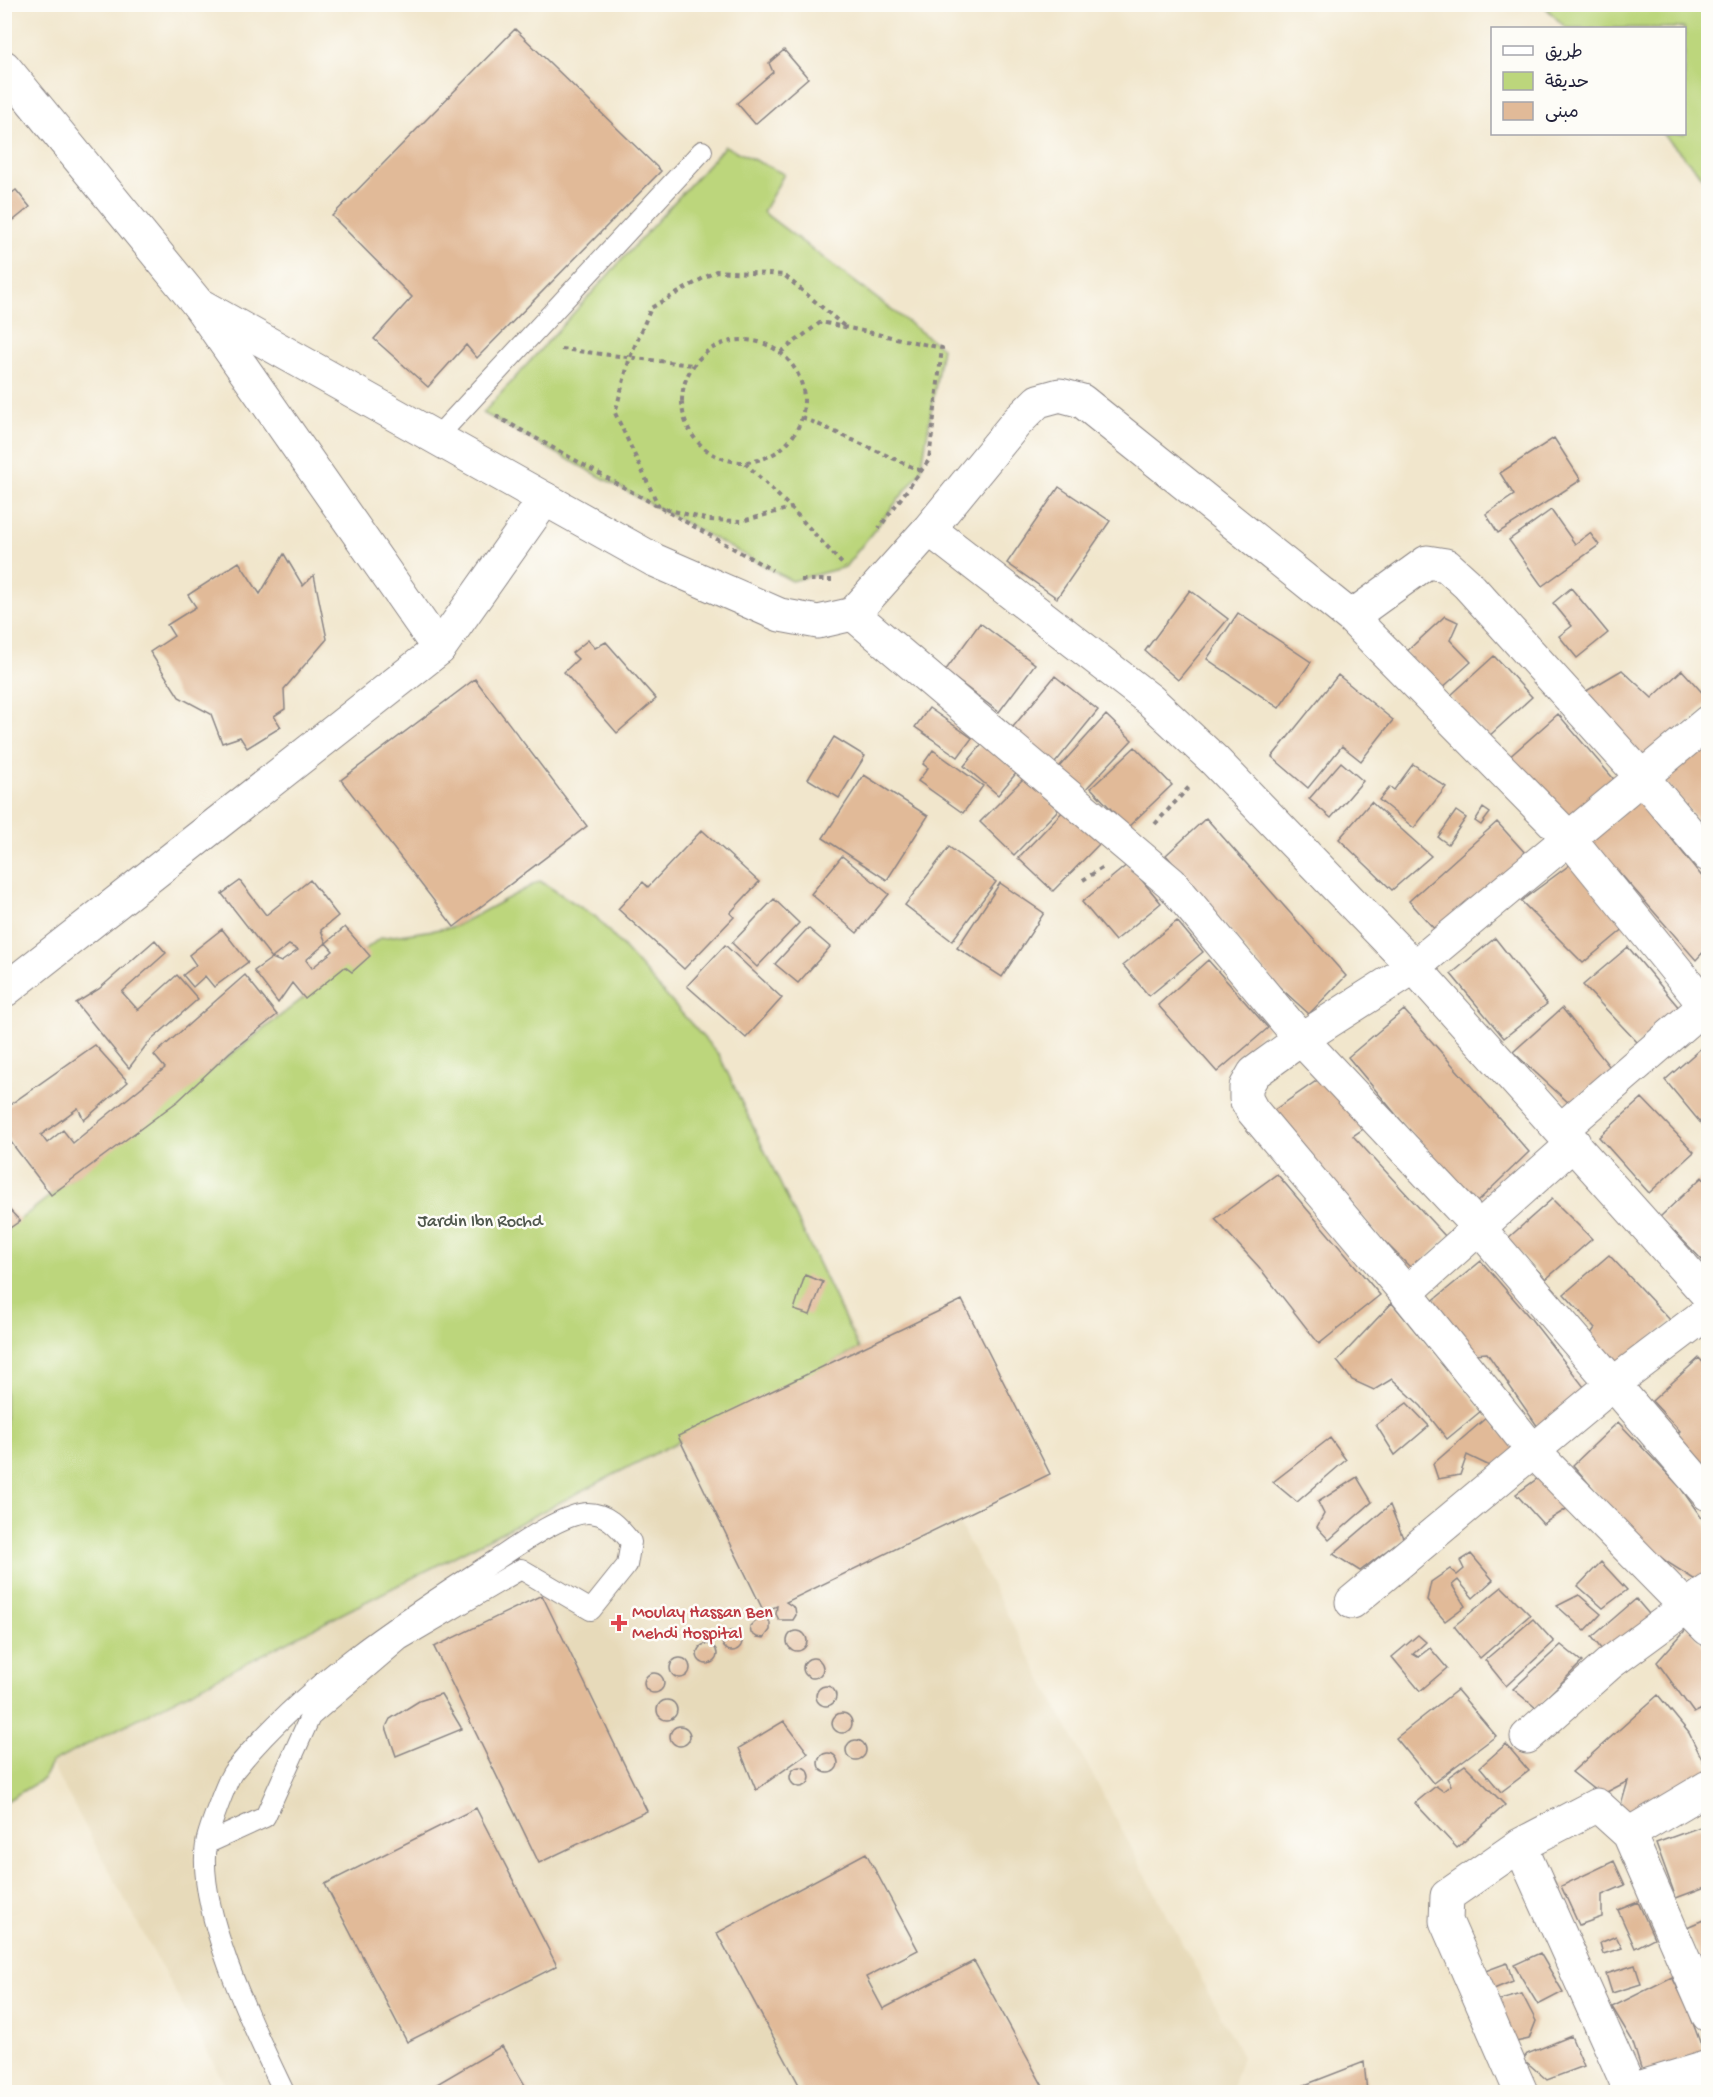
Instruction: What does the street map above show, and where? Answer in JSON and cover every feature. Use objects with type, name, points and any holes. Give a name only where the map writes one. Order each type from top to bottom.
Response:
[{"type":"street","points":[[4,67],[198,304],[439,649]]},
{"type":"street","points":[[198,304],[654,560],[780,615],[818,622],[853,614],[929,529],[1016,423],[1038,400],[1060,395],[1082,401],[1352,617],[1569,838],[1708,1005],[1568,1136],[1479,1228],[1406,1293]]},
{"type":"street","points":[[4,991],[439,649],[545,499]]},
{"type":"street","points":[[929,529],[1150,700],[1214,760],[1414,967],[1568,1136],[1708,1295]]},
{"type":"street","points":[[1352,617],[1426,562],[1446,565],[1467,584],[1641,776],[1708,855]]},
{"type":"street","points":[[853,614],[1172,883],[1301,1039],[1479,1228],[1708,1494]]},
{"type":"street","points":[[1527,1737],[1610,1663],[1701,1609],[1534,1452],[1406,1293],[1252,1110],[1246,1099],[1246,1087],[1254,1073],[1301,1039],[1414,967],[1708,722]]},
{"type":"street","points":[[1352,1602],[1613,1384],[1708,1312]]},
{"type":"street","points":[[1629,1834],[1708,1787]]},
{"type":"street","points":[[1521,2092],[1446,1921],[1447,1896],[1455,1888],[1520,1845],[1597,1804],[1629,1834],[1708,2015]]},
{"type":"street","points":[[1520,1845],[1629,2092],[1708,2067]]},
{"type":"lane","points":[[436,438],[702,151]]},
{"type":"lane","points":[[206,1844],[265,1817],[310,1717],[400,1640],[521,1569],[591,1610],[627,1565],[631,1542],[614,1521],[588,1513],[546,1527],[389,1628],[286,1713],[231,1775],[206,1844],[208,1903],[250,2021],[284,2092]]},
{"type":"path","points":[[659,507],[638,457],[615,413],[630,357],[651,308],[716,271],[784,275],[844,326]]},
{"type":"path","points":[[781,352],[821,322],[942,348],[929,460],[874,534]]},
{"type":"path","points":[[743,339],[764,343],[781,352],[794,365],[805,399],[802,417],[794,435],[781,450],[764,459],[745,462],[725,460],[708,451],[694,438],[684,421],[681,402],[683,382],[692,365],[706,351],[734,340],[743,339]]},
{"type":"path","points":[[561,349],[692,365]]},
{"type":"path","points":[[490,412],[782,575]]},
{"type":"path","points":[[802,417],[921,471]]},
{"type":"path","points":[[745,462],[845,567]]},
{"type":"path","points":[[659,507],[709,520],[742,521],[791,508]]},
{"type":"path","points":[[792,581],[834,580],[853,559]]},
{"type":"shaded area","name":"Moulay Hassan Ben Mehdi Hospital","points":[[837,1300],[957,1520],[1242,2056],[1231,2092],[229,2092],[31,1726]]},
{"type":"green space","points":[[1543,5],[1708,5],[1708,183],[1664,135],[1686,135],[1686,27],[1565,27]]},
{"type":"green space","points":[[725,146],[784,174],[763,212],[942,348],[921,471],[845,567],[792,581],[483,413]]},
{"type":"green space","name":"Jardin Ibn Rochd","points":[[540,881],[596,917],[719,1055],[859,1349],[51,1763],[43,1779],[5,1802],[5,1231],[380,938],[454,927]]},
{"type":"building","points":[[515,29],[661,171],[477,358],[466,345],[428,387],[374,339],[412,297],[332,216]]},
{"type":"building","points":[[784,50],[808,78],[755,124],[737,103],[773,72],[769,63]]},
{"type":"building","points":[[16,190],[30,207],[4,228],[4,199]]},
{"type":"building","points":[[1554,438],[1581,480],[1498,533],[1486,514],[1514,495],[1500,473]]},
{"type":"building","points":[[1059,487],[1110,521],[1057,598],[1007,563]]},
{"type":"building","points":[[1551,510],[1575,544],[1590,533],[1599,545],[1542,586],[1509,540]]},
{"type":"building","points":[[284,554],[303,586],[314,575],[327,639],[284,689],[285,709],[274,716],[281,727],[247,748],[240,737],[222,743],[211,714],[179,697],[150,652],[174,636],[167,625],[196,607],[188,595],[239,562],[260,594]]},
{"type":"building","points":[[1571,588],[1608,633],[1577,658],[1559,636],[1572,626],[1553,603]]},
{"type":"building","points":[[1190,590],[1228,619],[1178,680],[1145,651]]},
{"type":"building","points":[[1238,613],[1311,662],[1279,708],[1207,659]]},
{"type":"building","points":[[1445,616],[1458,622],[1450,640],[1471,662],[1440,690],[1405,653]]},
{"type":"building","points":[[980,623],[1035,664],[999,712],[945,671]]},
{"type":"building","points":[[588,640],[595,648],[606,642],[656,699],[617,733],[564,672],[578,659],[572,653]]},
{"type":"building","points":[[1494,656],[1532,697],[1488,737],[1450,696]]},
{"type":"building","points":[[1622,670],[1652,698],[1682,670],[1708,699],[1708,702],[1645,759],[1583,693]]},
{"type":"building","points":[[1338,675],[1393,720],[1361,761],[1342,746],[1308,788],[1272,757]]},
{"type":"building","points":[[1055,676],[1098,710],[1051,768],[1008,733]]},
{"type":"building","points":[[475,679],[587,826],[454,927],[341,780]]},
{"type":"building","points":[[929,708],[972,738],[958,757],[915,727]]},
{"type":"building","points":[[1558,714],[1618,784],[1570,823],[1507,759]]},
{"type":"building","points":[[1106,715],[1132,740],[1084,791],[1059,767]]},
{"type":"building","points":[[834,737],[865,756],[839,798],[808,779]]},
{"type":"building","points":[[984,742],[1018,771],[998,795],[964,766]]},
{"type":"building","points":[[1708,742],[1708,832],[1660,776]]},
{"type":"building","points":[[1135,747],[1172,785],[1128,827],[1091,788]]},
{"type":"building","points":[[933,750],[983,786],[963,813],[918,781],[928,768],[923,764]]},
{"type":"building","points":[[1341,762],[1363,781],[1331,818],[1309,799]]},
{"type":"building","points":[[1413,764],[1446,787],[1414,828],[1379,800],[1390,787],[1394,790]]},
{"type":"building","points":[[864,775],[928,816],[887,880],[823,838]]},
{"type":"building","points":[[1025,777],[1058,810],[1014,855],[980,822]]},
{"type":"building","points":[[1639,798],[1708,884],[1708,947],[1696,960],[1619,872],[1588,844]]},
{"type":"building","points":[[1371,802],[1431,856],[1392,890],[1339,839]]},
{"type":"building","points":[[1069,805],[1104,839],[1053,891],[1018,858]]},
{"type":"building","points":[[1483,808],[1490,813],[1481,825],[1475,821]]},
{"type":"building","points":[[1456,811],[1466,818],[1448,844],[1438,837]]},
{"type":"building","points":[[1206,818],[1346,976],[1309,1014],[1274,982],[1166,855]]},
{"type":"building","points":[[1497,822],[1527,855],[1437,932],[1409,901]]},
{"type":"building","points":[[702,830],[759,882],[730,913],[734,917],[684,969],[618,909],[643,882],[648,887]]},
{"type":"building","points":[[949,847],[996,882],[952,941],[905,905]]},
{"type":"building","points":[[842,856],[889,894],[857,933],[811,894]]},
{"type":"building","points":[[1128,864],[1161,903],[1115,941],[1082,902]]},
{"type":"building","points":[[1571,864],[1626,927],[1583,963],[1521,901]]},
{"type":"building","points":[[310,880],[338,916],[321,930],[326,943],[345,927],[370,956],[352,972],[345,967],[305,999],[292,983],[278,1003],[254,971],[272,958],[222,894],[240,881],[266,915]],"holes":[[[326,943],[333,951],[312,968],[306,960]],[[289,945],[298,950],[281,962],[272,958]]]},
{"type":"building","points":[[1000,883],[1044,913],[1002,977],[957,948]]},
{"type":"building","points":[[774,899],[799,923],[757,967],[732,943]]},
{"type":"building","points":[[1177,921],[1203,952],[1149,996],[1123,965]]},
{"type":"building","points":[[808,928],[830,947],[798,983],[775,964]]},
{"type":"building","points":[[222,929],[248,962],[214,987],[205,976],[193,987],[183,975],[196,965],[189,955]]},
{"type":"building","points":[[1495,938],[1547,1004],[1504,1038],[1451,974]]},
{"type":"building","points":[[155,940],[166,953],[122,992],[138,1010],[177,975],[198,999],[147,1044],[129,1068],[76,1003],[99,989]]},
{"type":"building","points":[[725,945],[782,998],[746,1038],[687,986]]},
{"type":"building","points":[[1628,947],[1680,1009],[1638,1043],[1583,985]]},
{"type":"building","points":[[1208,960],[1268,1028],[1217,1072],[1158,1005]]},
{"type":"building","points":[[245,975],[277,1015],[230,1052],[178,1101],[51,1195],[4,1133],[4,1109],[95,1045],[128,1082],[84,1120],[78,1108],[41,1135],[47,1143],[63,1130],[73,1143],[165,1068],[154,1055]]},
{"type":"building","points":[[1562,1008],[1614,1072],[1569,1103],[1513,1052]]},
{"type":"building","points":[[1404,1010],[1529,1152],[1477,1202],[1408,1129],[1348,1057]]},
{"type":"building","points":[[1708,1042],[1708,1132],[1665,1080]]},
{"type":"building","points":[[1322,1077],[1366,1127],[1353,1136],[1446,1237],[1414,1271],[1381,1238],[1273,1111]]},
{"type":"building","points":[[1642,1098],[1694,1152],[1649,1193],[1599,1137]]},
{"type":"building","points":[[1277,1174],[1380,1295],[1319,1344],[1259,1267],[1215,1219]]},
{"type":"building","points":[[1702,1177],[1708,1185],[1708,1266],[1660,1217]]},
{"type":"building","points":[[1552,1199],[1592,1239],[1546,1279],[1507,1239]]},
{"type":"building","points":[[4,1204],[20,1221],[4,1232]]},
{"type":"building","points":[[1609,1255],[1671,1321],[1618,1369],[1588,1338],[1595,1328],[1564,1294]]},
{"type":"building","points":[[1481,1261],[1531,1319],[1588,1392],[1540,1430],[1487,1353],[1473,1354],[1430,1303]]},
{"type":"building","points":[[805,1275],[823,1282],[810,1315],[794,1310]]},
{"type":"building","points":[[962,1300],[1050,1474],[786,1602],[795,1608],[796,1615],[793,1620],[779,1620],[776,1614],[777,1606],[764,1612],[678,1436]]},
{"type":"building","points":[[1392,1303],[1481,1411],[1447,1439],[1421,1406],[1392,1379],[1374,1390],[1352,1380],[1337,1361]]},
{"type":"building","points":[[1699,1358],[1708,1368],[1708,1480],[1671,1440],[1680,1431],[1652,1401]]},
{"type":"building","points":[[1407,1403],[1429,1426],[1395,1455],[1376,1425]]},
{"type":"building","points":[[1487,1417],[1516,1448],[1494,1468],[1467,1455],[1460,1475],[1438,1479],[1433,1464]]},
{"type":"building","points":[[1618,1422],[1680,1487],[1708,1527],[1708,1576],[1700,1583],[1667,1562],[1631,1533],[1573,1465]]},
{"type":"building","points":[[1330,1438],[1346,1460],[1297,1502],[1273,1482]]},
{"type":"building","points":[[1541,1476],[1571,1506],[1543,1524],[1516,1494]]},
{"type":"building","points":[[1357,1477],[1372,1502],[1329,1540],[1317,1527],[1324,1514],[1318,1502]]},
{"type":"building","points":[[1390,1505],[1403,1538],[1360,1571],[1333,1554]]},
{"type":"building","points":[[1471,1554],[1493,1580],[1473,1598],[1458,1580],[1452,1585],[1465,1606],[1445,1621],[1427,1600],[1431,1582],[1450,1569],[1457,1575],[1464,1569],[1460,1561]]},
{"type":"building","points":[[1601,1562],[1627,1590],[1603,1608],[1578,1586]]},
{"type":"building","points":[[1502,1587],[1530,1615],[1480,1658],[1454,1626]]},
{"type":"building","points":[[542,1595],[647,1811],[539,1863],[434,1647]]},
{"type":"building","points":[[1579,1595],[1601,1614],[1585,1631],[1557,1606]]},
{"type":"building","points":[[1636,1599],[1654,1620],[1608,1658],[1592,1637]]},
{"type":"building","points":[[764,1612],[770,1623],[770,1630],[764,1638],[751,1633],[750,1626]]},
{"type":"building","points":[[1533,1619],[1554,1642],[1506,1686],[1485,1660]]},
{"type":"building","points":[[1689,1626],[1708,1653],[1708,1706],[1694,1713],[1657,1662]]},
{"type":"building","points":[[728,1631],[736,1631],[742,1637],[742,1645],[736,1651],[728,1651],[722,1645],[722,1637]]},
{"type":"building","points":[[793,1631],[801,1631],[807,1637],[807,1645],[801,1651],[793,1651],[787,1645],[787,1637]]},
{"type":"building","points":[[1418,1635],[1426,1642],[1413,1654],[1418,1657],[1430,1648],[1447,1668],[1420,1691],[1392,1657]]},
{"type":"building","points":[[707,1644],[714,1647],[717,1654],[714,1661],[707,1664],[700,1661],[697,1654],[700,1647]]},
{"type":"building","points":[[1561,1645],[1582,1662],[1536,1708],[1513,1689]]},
{"type":"building","points":[[676,1658],[684,1658],[690,1664],[690,1672],[684,1678],[676,1678],[670,1672],[670,1664]]},
{"type":"building","points":[[809,1658],[817,1658],[823,1664],[823,1672],[817,1678],[809,1678],[803,1672],[803,1664]]},
{"type":"building","points":[[650,1673],[658,1673],[664,1679],[664,1687],[658,1693],[650,1693],[644,1687],[644,1679]]},
{"type":"building","points":[[822,1686],[830,1686],[836,1692],[836,1700],[830,1706],[822,1706],[816,1700],[816,1692]]},
{"type":"building","points":[[1457,1690],[1496,1736],[1433,1783],[1396,1738]]},
{"type":"building","points":[[441,1694],[462,1729],[396,1756],[386,1727],[390,1719],[419,1701]]},
{"type":"building","points":[[1658,1695],[1689,1733],[1708,1771],[1638,1818],[1619,1812],[1628,1781],[1601,1795],[1572,1772]]},
{"type":"building","points":[[663,1700],[671,1700],[677,1706],[677,1714],[671,1720],[663,1720],[657,1714],[657,1706]]},
{"type":"building","points":[[838,1713],[846,1713],[852,1719],[852,1727],[846,1733],[838,1733],[832,1727],[832,1719]]},
{"type":"building","points":[[784,1721],[808,1753],[756,1790],[739,1748]]},
{"type":"building","points":[[676,1726],[684,1726],[690,1732],[690,1740],[684,1746],[676,1746],[670,1740],[670,1732]]},
{"type":"building","points":[[852,1740],[860,1740],[866,1746],[866,1754],[860,1760],[852,1760],[846,1754],[846,1746]]},
{"type":"building","points":[[1506,1744],[1529,1771],[1501,1792],[1480,1767]]},
{"type":"building","points":[[824,1753],[832,1753],[838,1759],[838,1767],[832,1773],[824,1773],[818,1767],[818,1759]]},
{"type":"building","points":[[1465,1765],[1505,1805],[1457,1848],[1415,1803],[1436,1786],[1443,1791],[1451,1785],[1447,1778]]},
{"type":"building","points":[[796,1767],[804,1767],[810,1773],[810,1781],[804,1787],[796,1787],[790,1781],[790,1773]]},
{"type":"building","points":[[476,1808],[557,1966],[407,2042],[325,1884]]},
{"type":"building","points":[[1708,1824],[1708,1886],[1676,1898],[1656,1843]]},
{"type":"building","points":[[866,1853],[918,1950],[866,1977],[883,2009],[974,1961],[1046,2092],[803,2092],[717,1933]]},
{"type":"building","points":[[1614,1861],[1625,1885],[1602,1895],[1602,1917],[1579,1925],[1561,1886]]},
{"type":"building","points":[[1638,1902],[1654,1938],[1635,1948],[1618,1910]]},
{"type":"building","points":[[1708,1918],[1708,1976],[1687,1927]]},
{"type":"building","points":[[1616,1936],[1622,1948],[1603,1954],[1600,1943]]},
{"type":"building","points":[[1540,1953],[1563,1992],[1538,2005],[1514,1965]]},
{"type":"building","points":[[1507,1963],[1513,1981],[1489,1991],[1477,1974]]},
{"type":"building","points":[[1635,1965],[1641,1984],[1612,1993],[1606,1974]]},
{"type":"building","points":[[1672,1977],[1687,2007],[1704,2053],[1643,2074],[1632,2040],[1612,2007]]},
{"type":"building","points":[[1522,1994],[1536,2021],[1529,2039],[1507,2044],[1490,2003]]},
{"type":"building","points":[[1571,2036],[1584,2066],[1547,2080],[1523,2059],[1527,2054]]},
{"type":"building","points":[[502,2046],[529,2092],[431,2092],[430,2088]]},
{"type":"building","points":[[1364,2062],[1367,2092],[1298,2092],[1297,2088]]},
{"type":"building","points":[[1708,2071],[1708,2092],[1656,2092]]},
{"type":"place","name":"Moulay Hassan Ben Mehdi Hospital","points":[[619,1623]]}]
